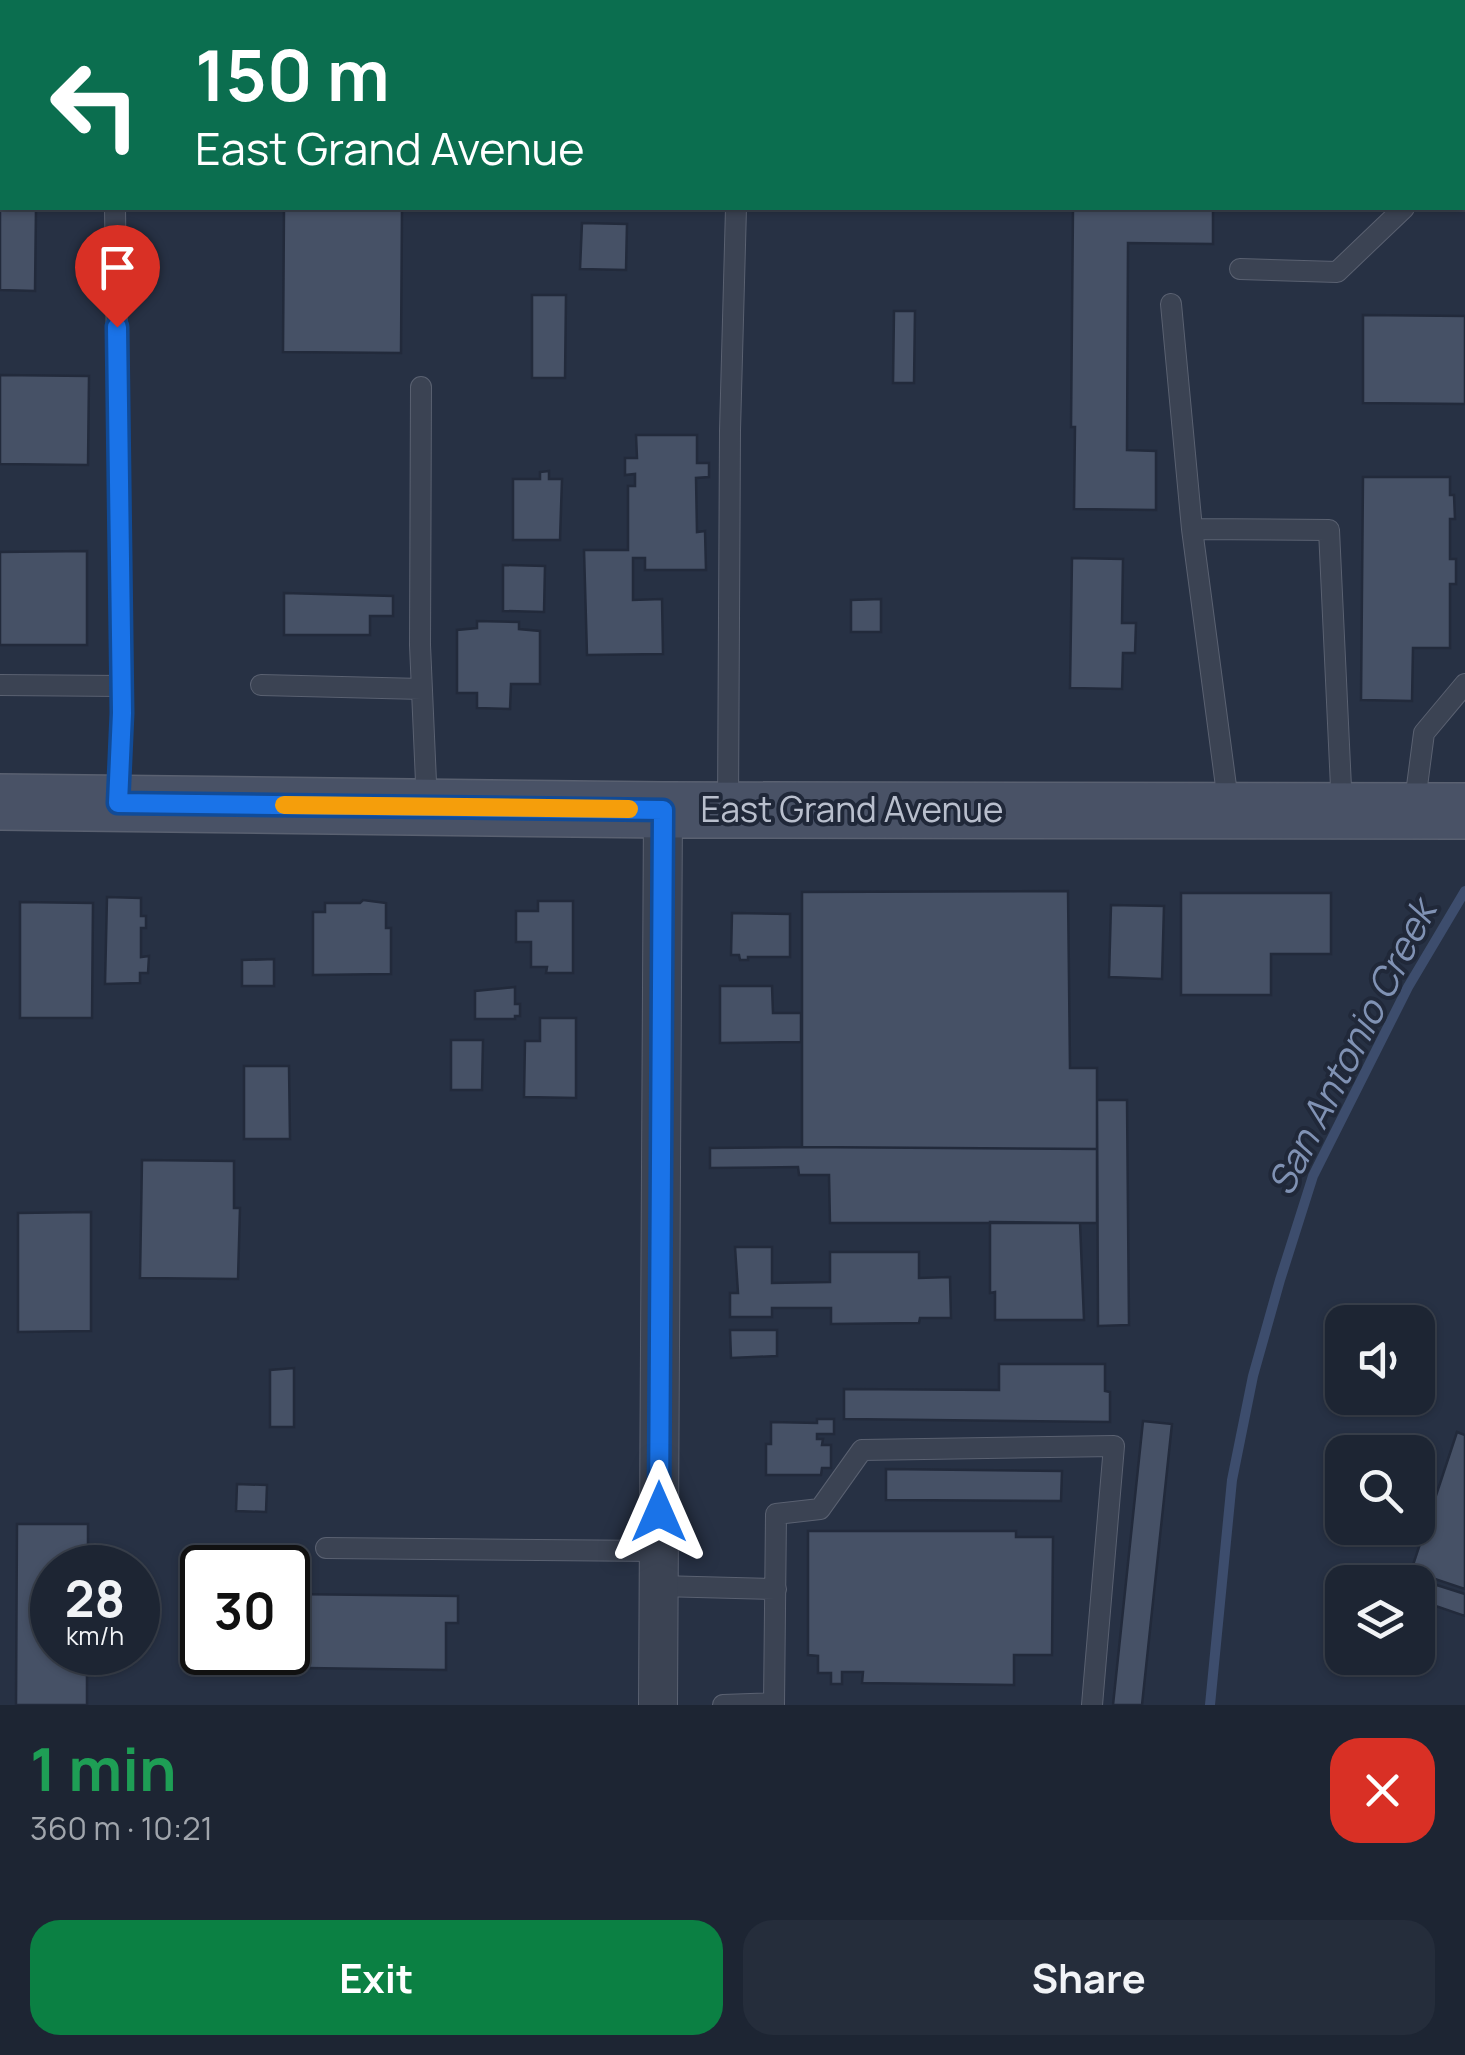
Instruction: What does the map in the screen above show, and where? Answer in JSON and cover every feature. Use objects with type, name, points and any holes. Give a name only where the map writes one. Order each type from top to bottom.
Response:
[{"type":"street","name":"East Grand Avenue","points":[[0,802],[663,810],[1440,811]]},
{"type":"street","points":[[658,1705],[663,810]]},
{"type":"lane","points":[[115,210],[122,686],[118,803]]},
{"type":"lane","points":[[728,809],[730,431],[736,210]]},
{"type":"lane","points":[[1240,269],[1337,272],[1402,210]]},
{"type":"lane","points":[[1171,304],[1192,528],[1229,811]]},
{"type":"lane","points":[[421,387],[422,690],[427,807]]},
{"type":"lane","points":[[1192,528],[1329,530],[1342,811]]},
{"type":"lane","points":[[1440,811],[1424,734],[1465,684]]},
{"type":"lane","points":[[0,685],[122,686]]},
{"type":"lane","points":[[261,686],[422,690]]},
{"type":"lane","points":[[723,1705],[774,1704],[776,1514],[820,1509],[862,1450],[1114,1446],[1092,1705]]},
{"type":"lane","points":[[326,1548],[658,1568],[776,1588]]},
{"type":"building","points":[[0,210],[36,210],[35,291],[0,290]]},
{"type":"building","points":[[284,210],[402,210],[401,353],[283,352]]},
{"type":"building","points":[[1073,210],[1213,210],[1213,244],[1128,243],[1127,450],[1156,451],[1156,510],[1074,509],[1075,427],[1071,427]]},
{"type":"building","points":[[582,223],[627,224],[626,270],[580,269]]},
{"type":"building","points":[[532,295],[566,295],[565,378],[532,378]]},
{"type":"building","points":[[894,311],[915,311],[914,383],[893,383]]},
{"type":"building","points":[[1363,315],[1465,316],[1465,404],[1363,403]]},
{"type":"building","points":[[0,375],[89,376],[88,465],[0,464]]},
{"type":"building","points":[[636,435],[697,435],[697,463],[709,463],[709,477],[696,478],[697,532],[705,531],[706,570],[645,570],[645,558],[633,558],[633,600],[662,599],[663,654],[587,655],[584,550],[628,550],[628,486],[635,486],[635,474],[625,475],[625,458],[637,458]]},
{"type":"building","points":[[549,471],[549,479],[562,479],[560,540],[513,540],[513,479],[540,479],[540,472]]},
{"type":"building","points":[[1363,477],[1450,477],[1450,495],[1454,495],[1450,559],[1456,559],[1456,584],[1450,584],[1450,648],[1413,648],[1412,701],[1361,700]]},
{"type":"building","points":[[87,551],[87,645],[0,645],[0,552]]},
{"type":"building","points":[[1072,558],[1123,559],[1122,623],[1136,623],[1135,653],[1123,653],[1122,689],[1070,688]]},
{"type":"building","points":[[503,565],[545,566],[544,612],[503,611]]},
{"type":"building","points":[[284,593],[393,596],[393,616],[370,616],[370,635],[284,635]]},
{"type":"building","points":[[881,599],[881,632],[851,632],[851,600]]},
{"type":"building","points":[[477,621],[519,622],[519,629],[540,631],[540,684],[511,684],[510,709],[477,708],[477,693],[457,693],[457,630],[477,628]]},
{"type":"building","points":[[1068,891],[1070,1068],[1097,1068],[1097,1149],[802,1147],[802,892]]},
{"type":"building","points":[[1181,893],[1331,893],[1331,954],[1271,954],[1271,995],[1181,995]]},
{"type":"building","points":[[107,897],[141,898],[146,928],[141,928],[141,957],[149,956],[148,973],[140,973],[140,983],[105,984]]},
{"type":"building","points":[[538,901],[573,901],[573,973],[546,973],[547,967],[531,967],[531,942],[516,942],[516,911],[538,911]]},
{"type":"building","points":[[20,902],[93,903],[92,1018],[20,1018]]},
{"type":"building","points":[[325,903],[386,903],[386,928],[391,928],[391,974],[313,975],[313,912],[325,912]]},
{"type":"building","points":[[1111,905],[1164,906],[1162,979],[1109,977]]},
{"type":"building","points":[[732,913],[790,914],[790,957],[740,960],[739,955],[731,955]]},
{"type":"building","points":[[274,959],[274,986],[242,986],[242,960]]},
{"type":"building","points":[[720,986],[772,986],[773,1013],[801,1013],[801,1042],[720,1043]]},
{"type":"building","points":[[515,987],[520,1016],[475,1019],[475,991]]},
{"type":"building","points":[[540,1018],[576,1018],[576,1098],[524,1097],[525,1041],[540,1041]]},
{"type":"building","points":[[451,1040],[483,1040],[482,1090],[451,1090]]},
{"type":"building","points":[[244,1066],[289,1066],[290,1139],[244,1139]]},
{"type":"building","points":[[1097,1100],[1127,1100],[1129,1325],[1098,1326]]},
{"type":"building","points":[[710,1148],[1097,1149],[1097,1223],[830,1223],[829,1175],[799,1175],[798,1167],[710,1168]]},
{"type":"building","points":[[142,1160],[234,1161],[234,1208],[240,1208],[238,1279],[140,1278]]},
{"type":"building","points":[[91,1212],[91,1331],[18,1332],[18,1213]]},
{"type":"building","points":[[990,1222],[1080,1223],[1084,1320],[995,1320],[995,1292],[990,1293]]},
{"type":"building","points":[[735,1247],[772,1247],[772,1283],[830,1282],[830,1252],[919,1252],[919,1278],[950,1277],[951,1318],[920,1318],[919,1323],[831,1324],[831,1308],[772,1308],[772,1317],[730,1317],[730,1293],[738,1293]]},
{"type":"building","points":[[730,1330],[777,1330],[777,1356],[731,1358]]},
{"type":"building","points":[[999,1364],[1105,1364],[1110,1422],[844,1419],[844,1389],[999,1390]]},
{"type":"building","points":[[294,1368],[294,1427],[270,1427],[270,1370]]},
{"type":"building","points":[[817,1419],[834,1419],[834,1434],[817,1434],[817,1439],[823,1439],[822,1445],[831,1445],[831,1468],[822,1468],[821,1475],[766,1475],[771,1422],[817,1423]]},
{"type":"building","points":[[1143,1421],[1172,1424],[1142,1705],[1113,1705]]},
{"type":"building","points":[[1457,1432],[1465,1435],[1465,1589],[1435,1579],[1435,1565],[1413,1565],[1420,1545],[1435,1545],[1435,1498]]},
{"type":"building","points":[[886,1469],[1062,1471],[1061,1501],[886,1500]]},
{"type":"building","points":[[237,1484],[267,1485],[266,1512],[236,1511]]},
{"type":"building","points":[[17,1524],[88,1524],[88,1545],[30,1545],[30,1675],[87,1675],[87,1705],[16,1705]]},
{"type":"building","points":[[808,1531],[1016,1531],[1016,1537],[1053,1537],[1052,1655],[1014,1655],[1014,1685],[862,1683],[863,1672],[842,1672],[842,1684],[831,1684],[831,1673],[818,1673],[818,1656],[808,1655]]},
{"type":"building","points":[[1435,1584],[1465,1594],[1465,1616],[1435,1606]]},
{"type":"building","points":[[310,1594],[458,1596],[458,1623],[446,1623],[446,1670],[310,1668]]},
{"type":"waterway","name":"San Antonio Creek","points":[[1210,1705],[1232,1480],[1253,1376],[1280,1280],[1313,1176],[1408,987],[1465,891]]},
{"type":"slow traffic","points":[[284,805],[629,809]]},
{"type":"route","points":[[117,327],[122,713],[118,803],[663,810],[659,1512]]}]
